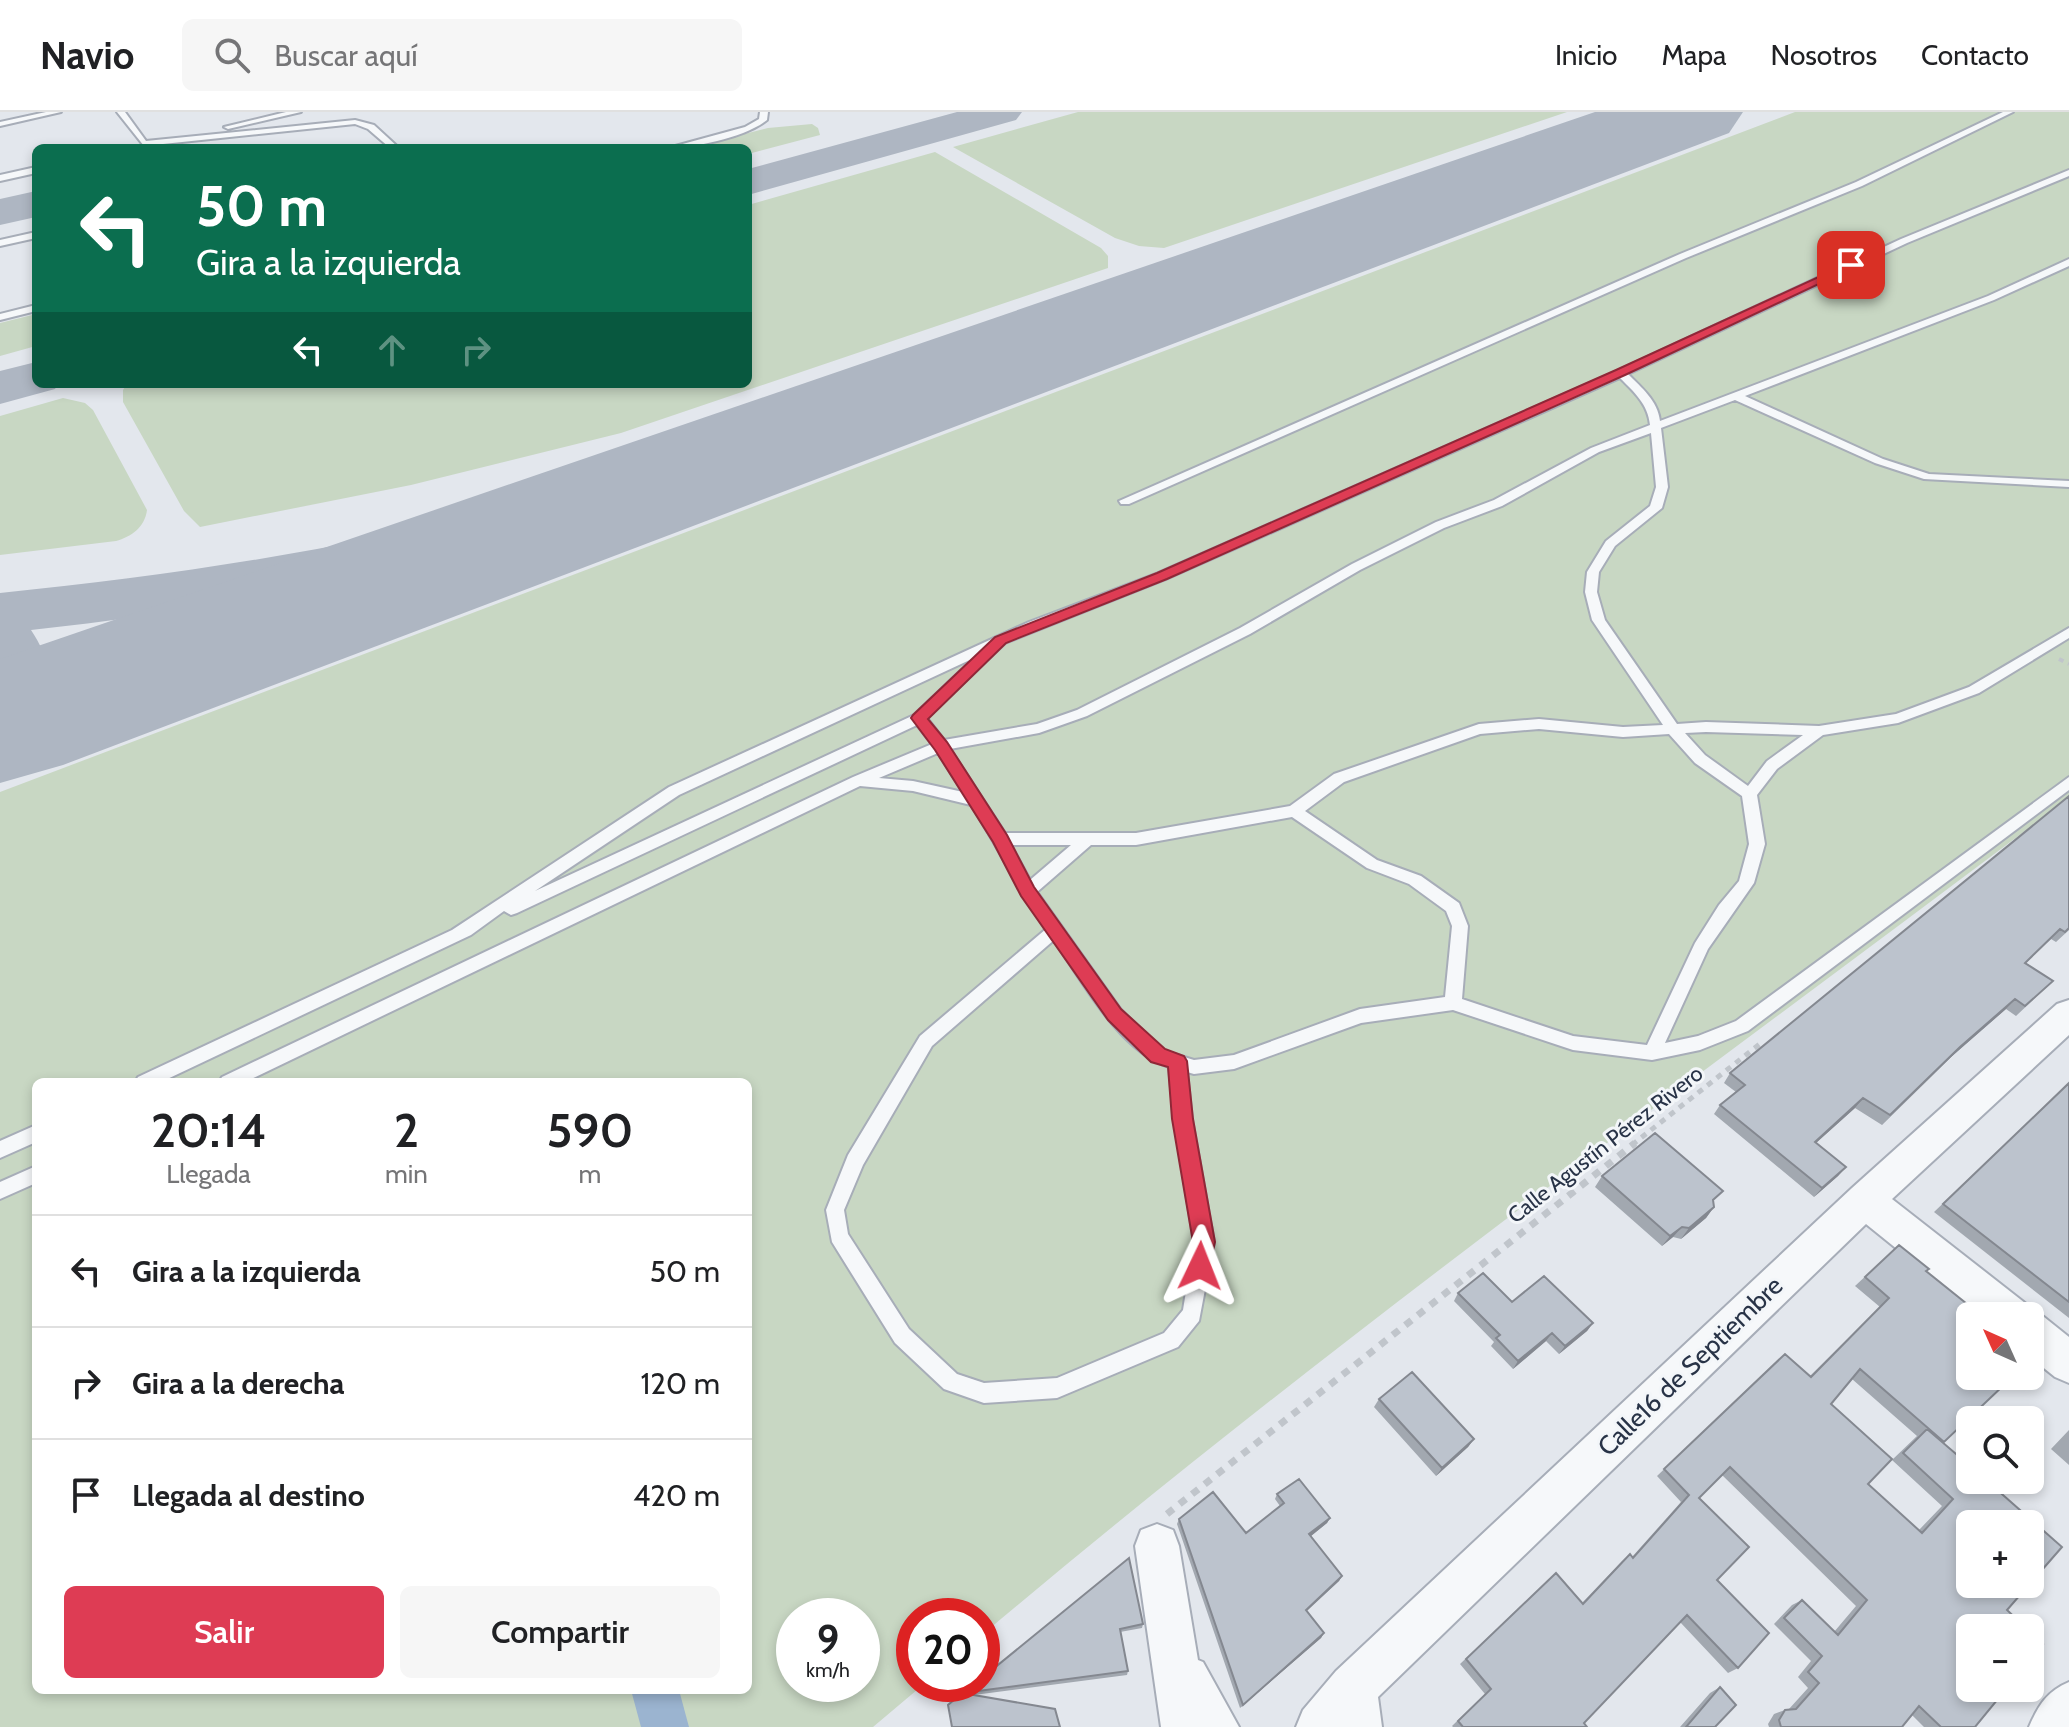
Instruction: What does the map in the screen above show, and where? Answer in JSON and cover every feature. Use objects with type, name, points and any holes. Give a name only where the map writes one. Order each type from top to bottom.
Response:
[{"type":"street","name":"Calle16 de Septiembre","points":[[1320,1727],[1355,1707],[1865,1200],[2069,1014]]},
{"type":"street","points":[[1865,1200],[1993,1302]]},
{"type":"street","points":[[2044,1342],[2069,1363]]},
{"type":"street","points":[[1160,1532],[1185,1727]]},
{"type":"street","points":[[1176,1660],[1215,1727]]},
{"type":"street","points":[[2053,1727],[2069,1706]]},
{"type":"lane","points":[[0,124],[28,115],[57,112]]},
{"type":"lane","points":[[121,112],[144,144]]},
{"type":"lane","points":[[154,144],[297,112]]},
{"type":"lane","points":[[688,144],[748,129],[763,120],[764,112]]},
{"type":"lane","points":[[1125,501],[1683,256],[1859,184],[2009,112]]},
{"type":"lane","points":[[162,144],[355,122],[366,124],[390,144]]},
{"type":"lane","points":[[0,178],[32,171]]},
{"type":"lane","points":[[458,934],[674,791],[1001,640],[1162,576],[1621,373],[1904,241],[2069,173]]},
{"type":"lane","points":[[0,243],[32,236]]},
{"type":"lane","points":[[236,1078],[858,781],[941,746],[1039,728],[1082,713],[1245,631],[1356,567],[1440,525],[1498,503],[1595,450],[1991,298],[2069,262]]},
{"type":"lane","points":[[0,317],[32,309]]},
{"type":"lane","points":[[1621,373],[1643,395],[1654,412],[1662,487],[1656,508],[1610,544],[1593,572],[1591,592],[1599,620],[1672,728],[1700,759],[1749,794],[1757,844],[1746,883],[1701,947],[1652,1053]]},
{"type":"lane","points":[[1738,397],[1879,461],[1928,477],[2069,484]]},
{"type":"lane","points":[[1001,839],[1136,839],[1294,811],[1339,778],[1479,729],[1539,724],[1623,732],[1672,728],[1819,731],[1898,718],[1974,690],[2069,632]]},
{"type":"lane","points":[[152,1078],[919,718],[1001,640]]},
{"type":"lane","points":[[919,718],[941,746],[1001,839],[1028,891],[1115,1015],[1158,1056],[1194,1067],[1234,1062],[1360,1016],[1453,1003],[1573,1043],[1652,1053],[1700,1043],[1742,1026],[2069,782]]},
{"type":"lane","points":[[1749,794],[1772,765],[1819,731]]},
{"type":"lane","points":[[858,781],[913,786],[974,800]]},
{"type":"lane","points":[[1294,811],[1372,864],[1415,880],[1453,907],[1460,926],[1453,1003]]},
{"type":"lane","points":[[1028,891],[1087,839]]},
{"type":"lane","points":[[1055,930],[926,1041],[855,1161],[835,1210],[839,1236],[902,1336],[951,1382],[984,1393],[1057,1388],[1171,1340],[1192,1314],[1204,1242],[1183,1119],[1177,1061]]},
{"type":"lane","points":[[0,1150],[32,1135]]},
{"type":"lane","points":[[0,1191],[32,1176]]},
{"type":"path","name":"Calle Agustín Pérez Rivero","points":[[1160,1532],[1764,1041]]},
{"type":"green space","points":[[1078,112],[1567,112],[1164,248],[1139,246],[1115,238],[953,147]]},
{"type":"green space","points":[[1795,112],[2069,112],[2069,798],[1383,1313],[1248,1418],[1000,1620],[1000,1598],[896,1598],[896,1702],[903,1702],[873,1727],[0,1727],[0,792]]},
{"type":"green space","points":[[812,124],[818,128],[820,135],[752,153],[752,144],[705,144],[768,128]]},
{"type":"green space","points":[[935,152],[1101,248],[1108,256],[1108,268],[621,433],[411,485],[200,527],[184,511],[123,402],[124,388],[752,388],[752,204]]},
{"type":"green space","points":[[32,315],[32,347],[0,356],[0,323]]},
{"type":"green space","points":[[63,398],[85,403],[93,410],[147,510],[146,516],[136,530],[116,541],[0,555],[0,416]]},
{"type":"building","points":[[2069,796],[2069,928],[2065,932],[2060,929],[2025,963],[2053,981],[2025,1006],[2015,999],[1890,1115],[1863,1098],[1815,1142],[1846,1167],[1822,1188],[1720,1105],[1745,1085],[1730,1073]]},
{"type":"building","points":[[2069,1083],[2069,1302],[1943,1204]]},
{"type":"building","points":[[1655,1133],[1723,1191],[1713,1200],[1714,1207],[1689,1228],[1682,1227],[1670,1236],[1602,1176]]},
{"type":"building","points":[[1899,1245],[1965,1302],[1956,1302],[1956,1390],[1999,1390],[1982,1406],[1956,1406],[1956,1431],[1944,1442],[1860,1369],[1831,1404],[1892,1459],[1868,1484],[1922,1533],[1953,1499],[1903,1453],[1927,1429],[1956,1454],[1956,1494],[2002,1494],[2020,1510],[1956,1510],[1956,1598],[2018,1598],[2007,1610],[2011,1614],[1956,1614],[1956,1702],[1996,1702],[1975,1727],[1941,1727],[1919,1706],[1902,1727],[1781,1727],[1779,1720],[1785,1710],[1796,1709],[1819,1683],[1808,1672],[1822,1656],[1784,1618],[1802,1600],[1838,1635],[1867,1600],[1730,1467],[1699,1498],[1749,1547],[1717,1580],[1769,1633],[1738,1668],[1687,1615],[1584,1723],[1587,1727],[1463,1727],[1458,1721],[1491,1689],[1466,1659],[1556,1573],[1583,1604],[1630,1554],[1633,1558],[1689,1495],[1664,1469],[1785,1354],[1811,1377],[1889,1298],[1865,1277]]},
{"type":"building","points":[[1483,1273],[1512,1302],[1544,1276],[1593,1323],[1565,1346],[1552,1333],[1518,1361],[1496,1338],[1500,1335],[1458,1293]]},
{"type":"building","points":[[1412,1372],[1474,1439],[1442,1468],[1379,1399]]},
{"type":"building","points":[[1299,1479],[1330,1518],[1309,1534],[1342,1576],[1306,1610],[1324,1633],[1243,1705],[1179,1519],[1213,1492],[1246,1533],[1284,1503],[1277,1494]]},
{"type":"building","points":[[2044,1531],[2062,1547],[2044,1568]]},
{"type":"building","points":[[1129,1558],[1143,1624],[1120,1629],[1128,1671],[1000,1688],[1000,1663]]},
{"type":"building","points":[[1720,1687],[1736,1705],[1715,1727],[1686,1727]]},
{"type":"building","points":[[1000,1700],[1055,1709],[1060,1727],[952,1727],[948,1705],[952,1702],[1000,1702]]},
{"type":"waterway","points":[[656,1694],[665,1727]]},
{"type":"taxiway","points":[[752,181],[1002,112]]},
{"type":"taxiway","points":[[0,212],[32,205]]},
{"type":"taxiway","points":[[0,388],[32,379]]},
{"type":"taxiway","points":[[0,613],[125,600],[265,577],[428,544],[545,516],[771,445]]},
{"type":"taxiway","points":[[0,635],[10,649],[13,664],[0,696]]},
{"type":"runway","points":[[0,723],[1693,112]]},
{"type":"route","points":[[1200,1266],[1204,1242],[1183,1119],[1177,1061],[1158,1056],[1115,1015],[1023,884],[1001,839],[941,746],[919,718],[1001,640],[1162,576],[1621,373],[1851,265]]}]
